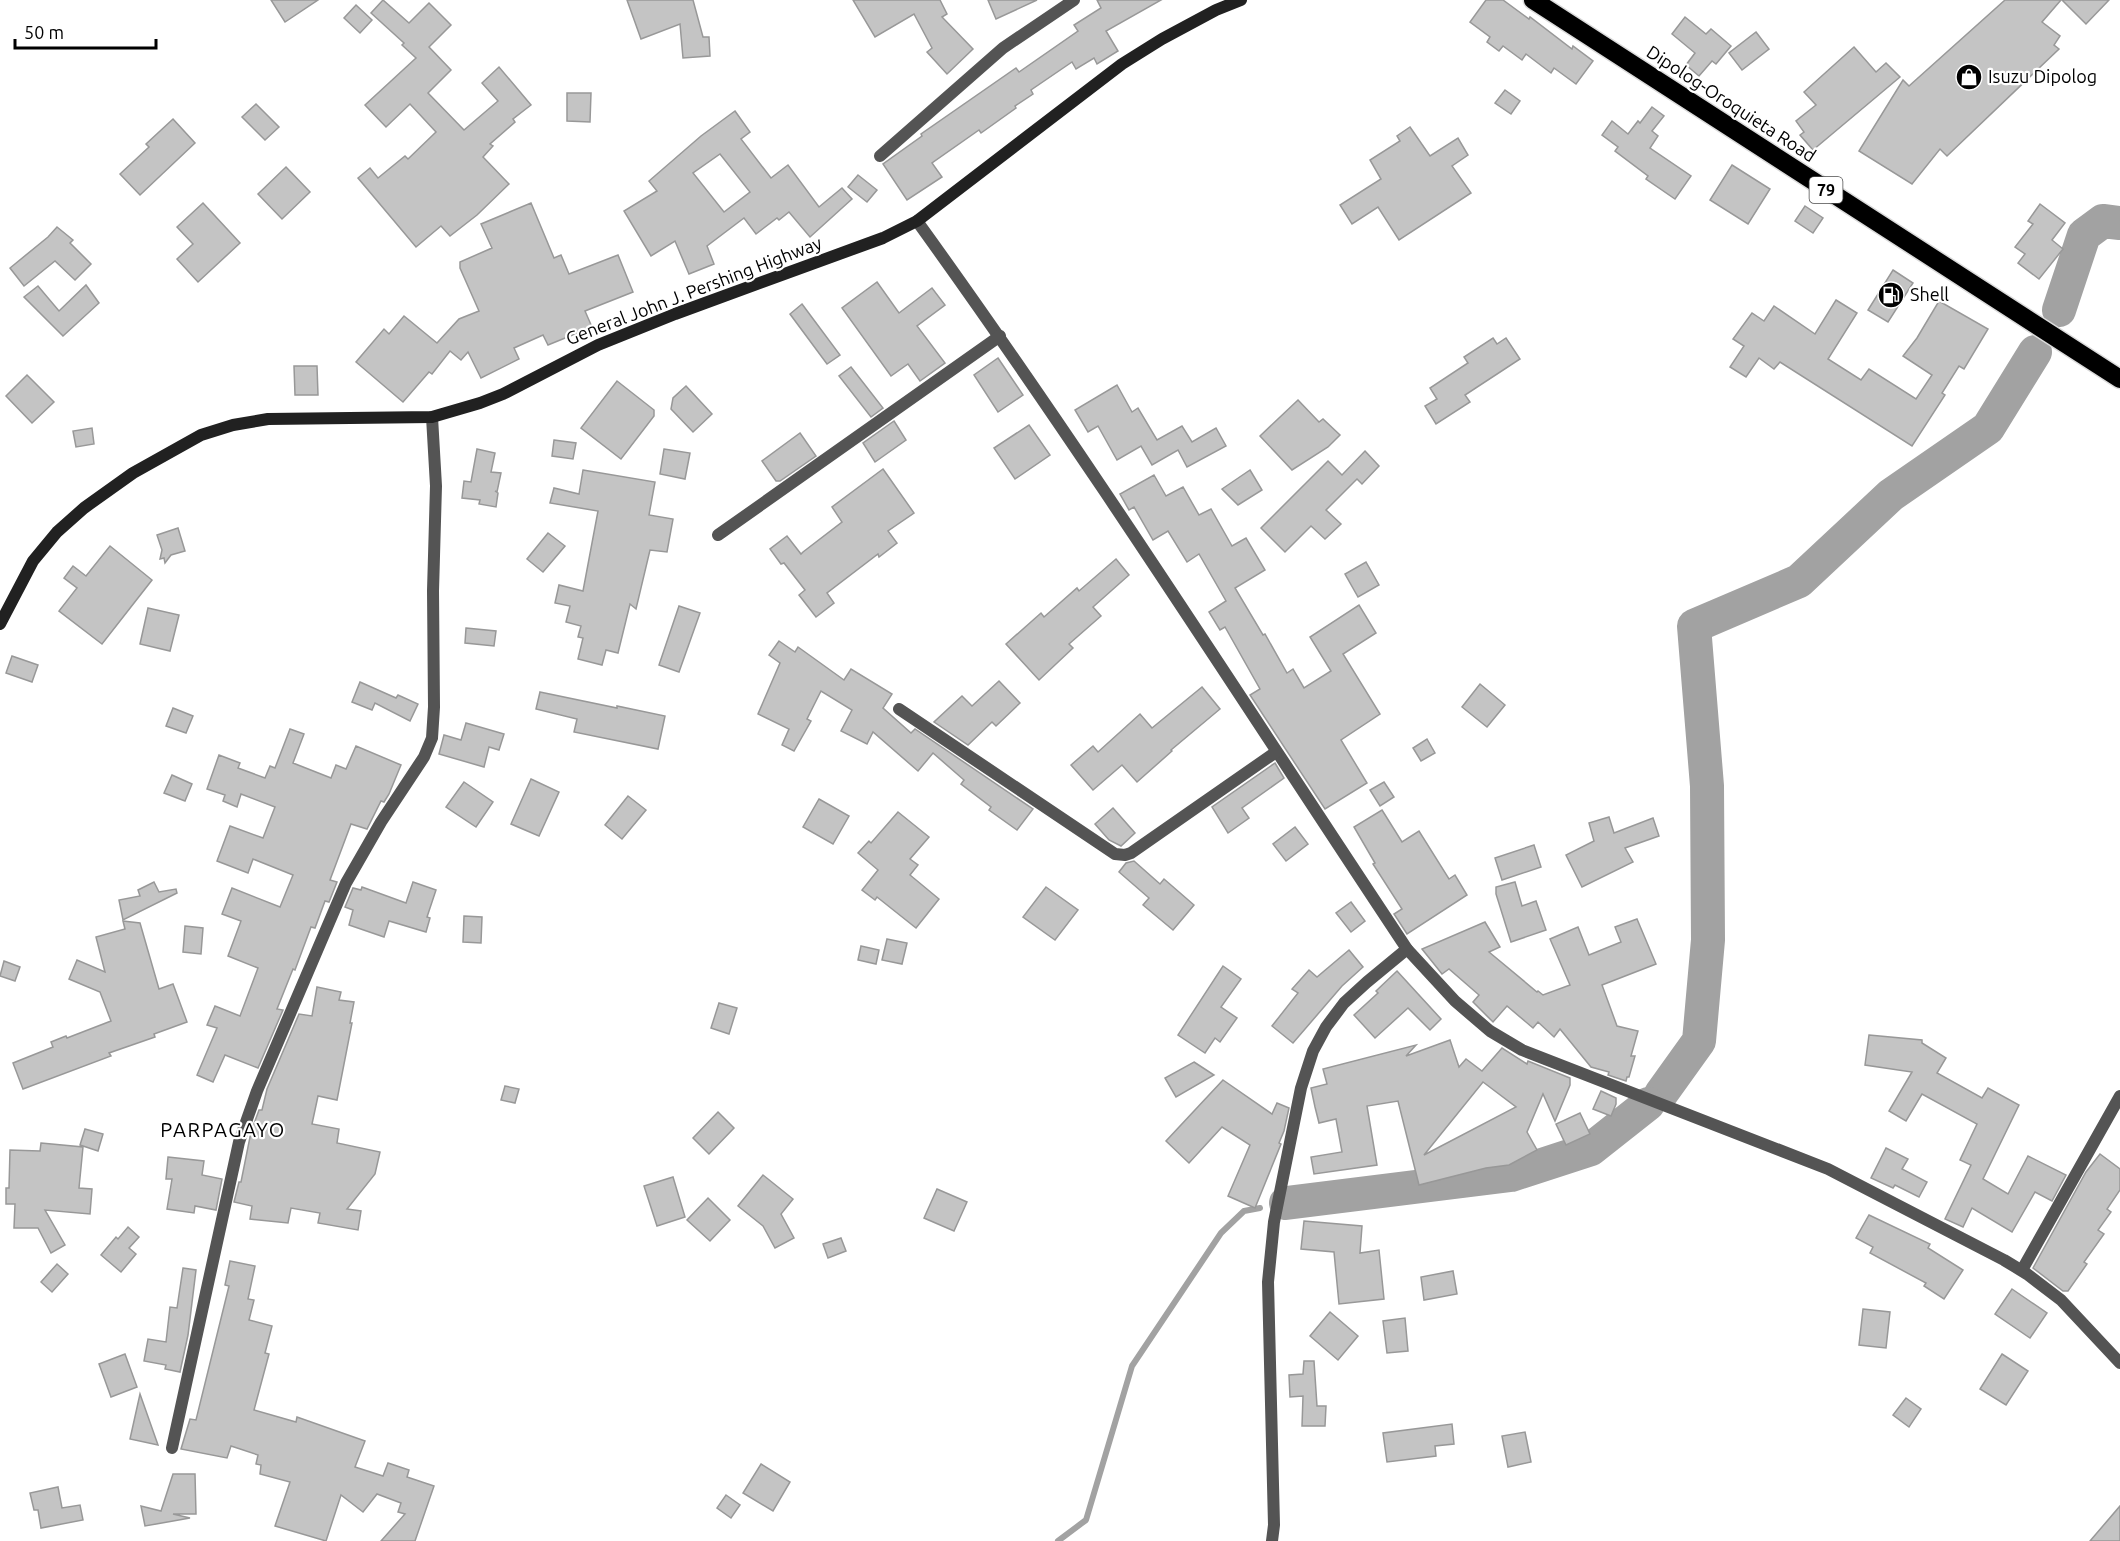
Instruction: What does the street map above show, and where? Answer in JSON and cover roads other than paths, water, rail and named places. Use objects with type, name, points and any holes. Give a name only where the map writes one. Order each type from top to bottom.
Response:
[{"type":"highway","name":"Dipolog-Oroquieta Road","points":[[1533,0],[2120,379]]},
{"type":"main road","name":"General John J. Pershing Highway","points":[[0,624],[33,561],[57,532],[84,508],[133,473],[201,435],[233,425],[268,419],[432,417],[503,394],[598,345],[675,314],[883,237],[917,221],[1122,64],[1162,39],[1216,10],[1241,0]]},
{"type":"street","points":[[880,156],[1003,48],[1074,0]]},
{"type":"street","points":[[917,221],[1000,336],[1407,949],[1464,1008],[1490,1031],[1522,1050],[1828,1168],[2022,1270],[2061,1300],[2120,1363]]},
{"type":"street","points":[[718,535],[1000,336]]},
{"type":"street","points":[[172,1448],[239,1142],[253,1101],[346,883],[381,822],[424,757],[432,738],[435,707],[433,591],[436,486],[432,417]]},
{"type":"street","points":[[899,709],[1115,854],[1120,855],[1131,853],[1276,752]]},
{"type":"street","points":[[1272,1541],[1274,1525],[1268,1282],[1274,1222],[1301,1088],[1313,1051],[1326,1027],[1344,1003],[1407,949]]},
{"type":"street","points":[[2022,1270],[2120,1096]]},
{"type":"waterway","points":[[2059,310],[2084,235],[2103,221],[2120,223]]},
{"type":"waterway","points":[[1661,1094],[1699,1041],[1708,940],[1707,786],[1694,626],[1799,581],[1891,495],[1988,428],[2035,352]]},
{"type":"waterway","points":[[1286,1203],[1511,1175],[1591,1149],[1648,1104]]},
{"type":"waterway","points":[[1058,1541],[1086,1520],[1132,1366],[1221,1233],[1244,1211],[1260,1208]]},
{"type":"place","name":"Isuzu Dipolog","points":[[1969,77]]},
{"type":"place","name":"Shell","points":[[1891,295]]},
{"type":"district","name":"PARPAGAYO","points":[[223,1130]]}]
